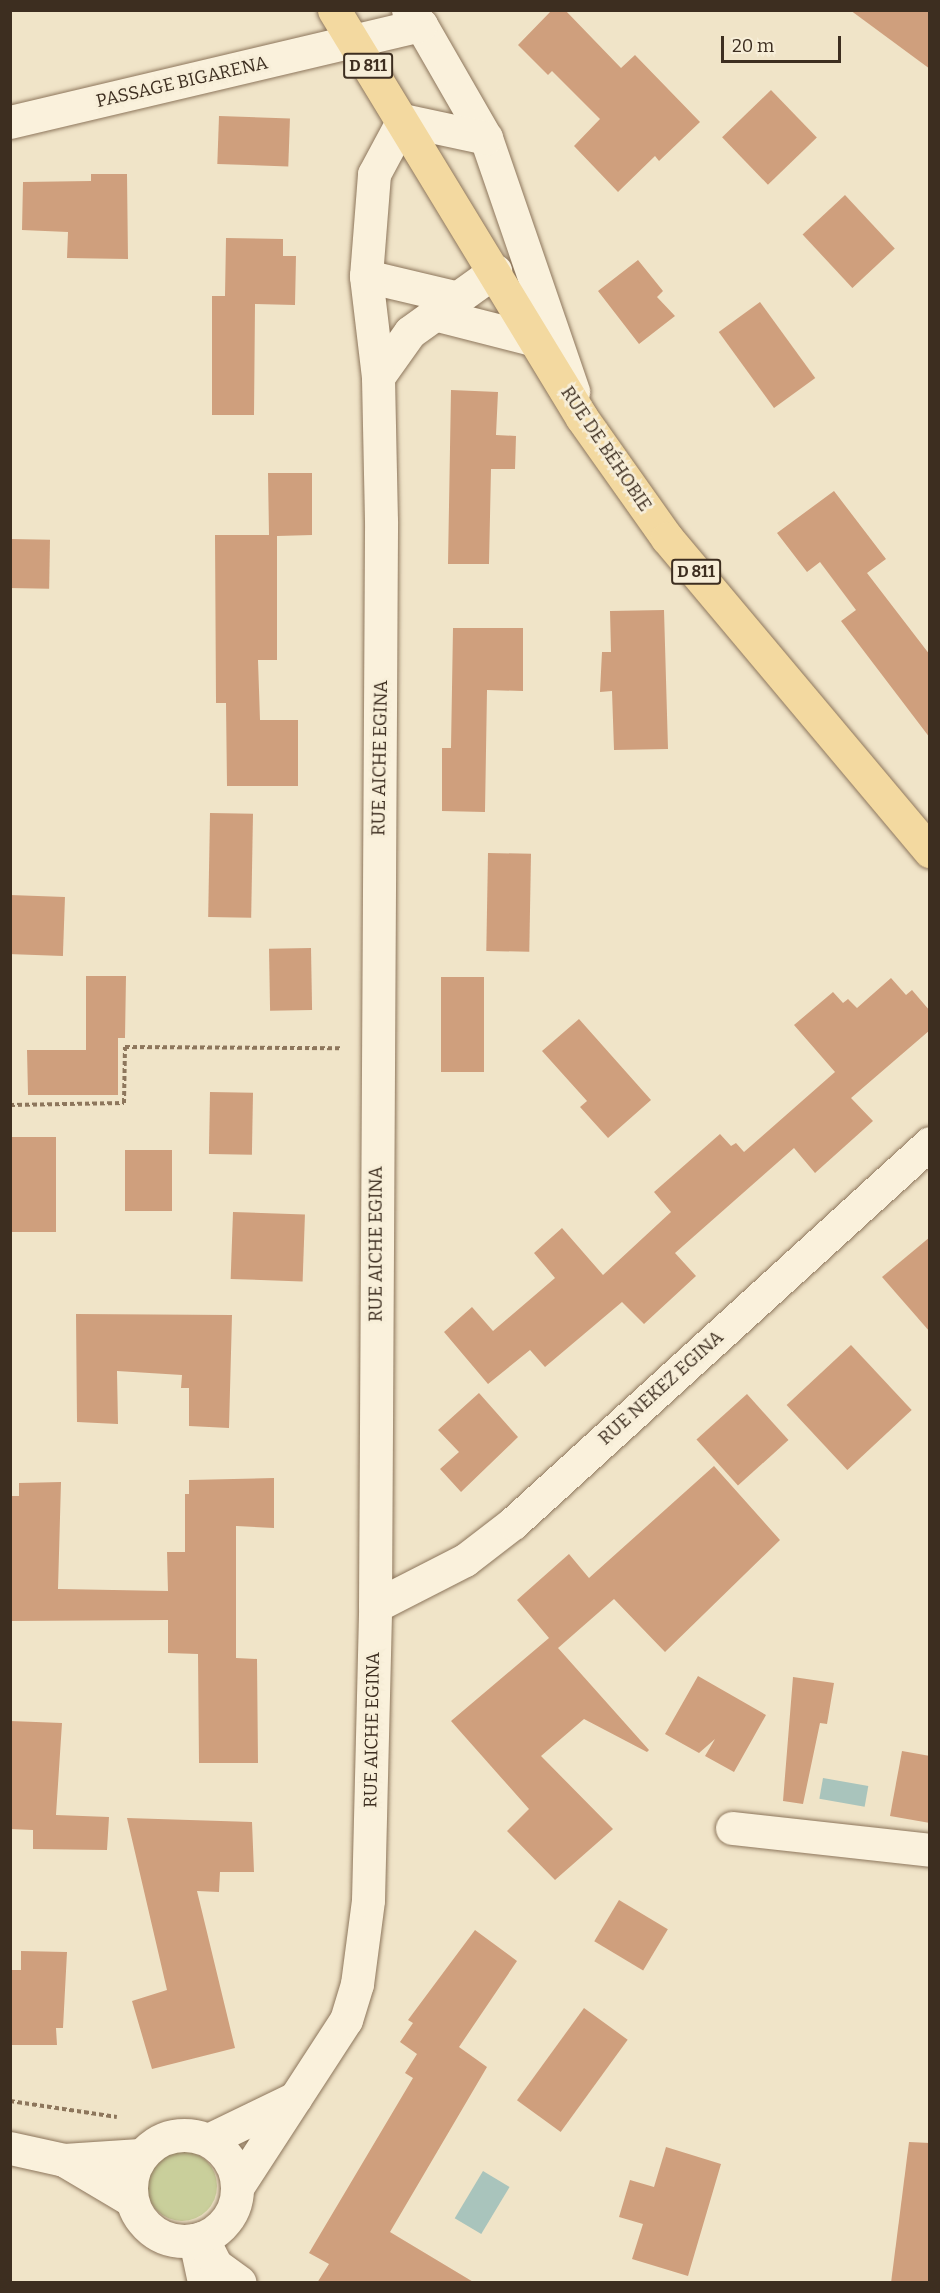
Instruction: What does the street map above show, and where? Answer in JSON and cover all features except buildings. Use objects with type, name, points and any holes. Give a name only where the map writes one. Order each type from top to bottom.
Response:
[{"type":"main road","name":"RUE DE BÉHOBIE","points":[[334,10],[495,271],[582,418],[667,538],[930,851]]},
{"type":"street","name":"PASSAGE BIGARENA","points":[[10,122],[354,43],[415,18]]},
{"type":"street","points":[[415,18],[486,138],[582,418]]},
{"type":"street","points":[[403,120],[486,138]]},
{"type":"street","name":"RUE AICHE EGINA","points":[[238,2186],[299,2096],[346,2020],[364,1940],[368,1900],[375,1606],[381,567],[378,377],[366,276],[374,174],[380,157],[403,120]]},
{"type":"street","points":[[378,377],[410,332],[495,271],[514,216]]},
{"type":"street","points":[[366,276],[536,340]]},
{"type":"street","name":"RUE NEKEZ EGINA","points":[[375,1606],[465,1560],[513,1523],[930,1143]]},
{"type":"street","points":[[732,1828],[930,1850]]},
{"type":"street","points":[[208,2140],[299,2096]]},
{"type":"street","points":[[64,2160],[150,2147],[183,2134],[208,2140],[226,2155],[238,2186],[227,2220],[199,2239],[163,2238],[142,2222],[131,2200],[131,2174],[150,2147]]},
{"type":"street","points":[[10,2148],[64,2160],[131,2200]]},
{"type":"street","points":[[199,2239],[204,2283]]},
{"type":"street","points":[[199,2239],[216,2265],[239,2283]]},
{"type":"path","points":[[10,1105],[124,1103],[125,1047],[377,1048]]},
{"type":"path","points":[[10,2101],[138,2120],[150,2147]]},
{"type":"green space","points":[[175,2151],[189,2151],[202,2156],[212,2166],[217,2186],[212,2206],[202,2216],[189,2221],[175,2221],[162,2216],[152,2206],[147,2193],[147,2179],[152,2166],[162,2156]]},
{"type":"water","points":[[823,1778],[868,1786],[865,1807],[819,1799]]},
{"type":"water","points":[[483,2171],[510,2187],[481,2234],[455,2218]]}]
